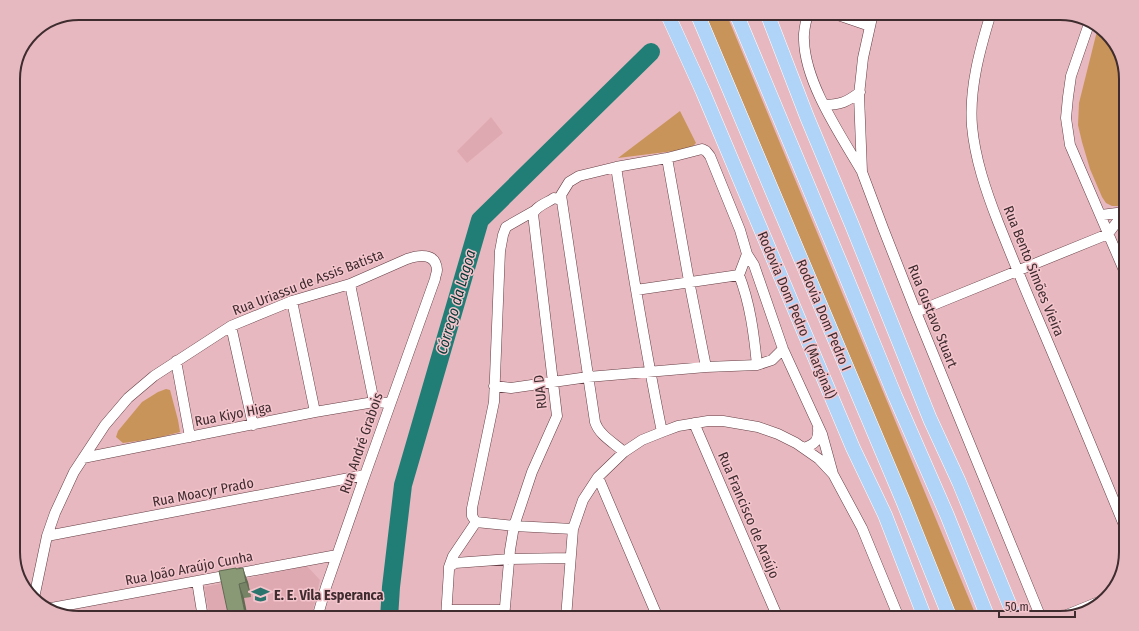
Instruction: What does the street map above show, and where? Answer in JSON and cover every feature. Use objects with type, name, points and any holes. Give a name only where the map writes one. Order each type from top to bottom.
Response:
[{"type":"highway","name":"Rodovia Dom Pedro I (Marginal)","points":[[670,20],[706,99],[853,448],[885,515],[922,611]]},
{"type":"highway","name":"Rodovia Dom Pedro I","points":[[700,20],[900,494],[947,611]]},
{"type":"highway","points":[[739,20],[895,396],[947,516],[985,611]]},
{"type":"highway","points":[[770,20],[807,118],[930,419],[959,482],[1012,611]]},
{"type":"street","points":[[807,20],[804,32],[806,60],[816,88],[862,172]]},
{"type":"street","points":[[852,20],[870,26]]},
{"type":"street","name":"Rua Gustavo Stuart","points":[[872,20],[863,58],[860,92],[862,172],[916,312],[1038,611]]},
{"type":"street","name":"Rua Bento Simões Vieira","points":[[989,20],[977,66],[972,95],[972,126],[978,161],[988,194],[1017,270],[1082,421],[1119,513]]},
{"type":"street","points":[[1088,27],[1071,76],[1066,118],[1070,145],[1119,259]]},
{"type":"street","points":[[824,105],[834,105],[845,102],[860,92]]},
{"type":"street","points":[[624,452],[596,428],[561,195],[569,182],[579,176],[616,167],[667,158],[702,148],[710,156],[740,230],[747,254],[754,265],[783,348],[822,434],[833,474],[862,528],[896,611]]},
{"type":"street","points":[[667,158],[706,367]]},
{"type":"street","points":[[616,167],[650,373],[662,432]]},
{"type":"street","points":[[476,522],[472,516],[472,508],[494,402],[500,251],[503,234],[506,227],[554,198],[561,200]]},
{"type":"street","name":"RUA D","points":[[504,611],[510,550],[514,526],[532,472],[557,416],[533,214],[534,211]]},
{"type":"street","points":[[1101,215],[1119,212]]},
{"type":"street","points":[[916,312],[1108,234],[1119,219]]},
{"type":"street","points":[[747,254],[738,275],[744,288],[754,333],[757,364]]},
{"type":"street","name":"Rua Uriassu de Assis Batista","points":[[35,591],[47,536],[74,472],[105,425],[128,398],[154,376],[231,326],[292,301],[350,284],[414,256],[424,255],[430,257],[435,263],[437,270],[435,279]]},
{"type":"street","points":[[636,290],[738,275]]},
{"type":"street","name":"Rua André Grabois","points":[[319,611],[389,403],[435,279]]},
{"type":"street","points":[[350,284],[374,402]]},
{"type":"street","points":[[292,301],[314,412]]},
{"type":"street","points":[[231,326],[253,424]]},
{"type":"street","points":[[494,386],[511,388],[588,377],[757,364],[772,360],[783,348]]},
{"type":"street","points":[[176,362],[190,437]]},
{"type":"street","name":"Rua Kiyo Higa","points":[[83,458],[314,412],[374,402],[389,403]]},
{"type":"street","points":[[566,611],[572,529],[583,500],[598,477],[624,452],[642,440],[678,426],[708,421],[723,421],[758,427],[778,434],[804,448],[819,459],[833,474]]},
{"type":"street","name":"Rua Francisco de Araújo","points":[[694,423],[775,611]]},
{"type":"street","points":[[804,448],[814,443],[818,439],[818,426]]},
{"type":"street","name":"Rua Moacyr Prado","points":[[47,536],[365,475]]},
{"type":"street","points":[[598,477],[655,611]]},
{"type":"street","points":[[476,522],[514,526],[572,529]]},
{"type":"street","points":[[447,611],[452,556],[476,522]]},
{"type":"street","name":"Rua João Araújo Cunha","points":[[56,607],[337,555]]},
{"type":"street","points":[[450,567],[455,563],[510,559],[570,558]]},
{"type":"street","points":[[197,581],[202,611]]},
{"type":"shaded area","points":[[708,20],[729,20],[974,611],[955,611],[873,411]]},
{"type":"shaded area","points":[[1097,33],[1107,43],[1115,56],[1119,75],[1118,206],[1112,206],[1106,203],[1090,169],[1078,125],[1079,103]]},
{"type":"shaded area","points":[[680,111],[696,143],[690,149],[618,158]]},
{"type":"shaded area","points":[[491,117],[503,133],[467,163],[457,151]]},
{"type":"shaded area","points":[[166,389],[170,390],[180,432],[153,439],[123,443],[116,437],[118,431],[142,402]]},
{"type":"shaded area","name":"E. E. Vila Esperanca","points":[[307,566],[320,580],[313,611],[209,611],[204,587]]},
{"type":"building","points":[[243,568],[246,582],[239,584],[245,611],[228,611],[219,571]]},
{"type":"waterway","name":"Córrego da Lagoa","points":[[389,611],[403,485],[480,220],[651,52]]},
{"type":"place","name":"E. E. Vila Esperanca","points":[[261,595]]}]
